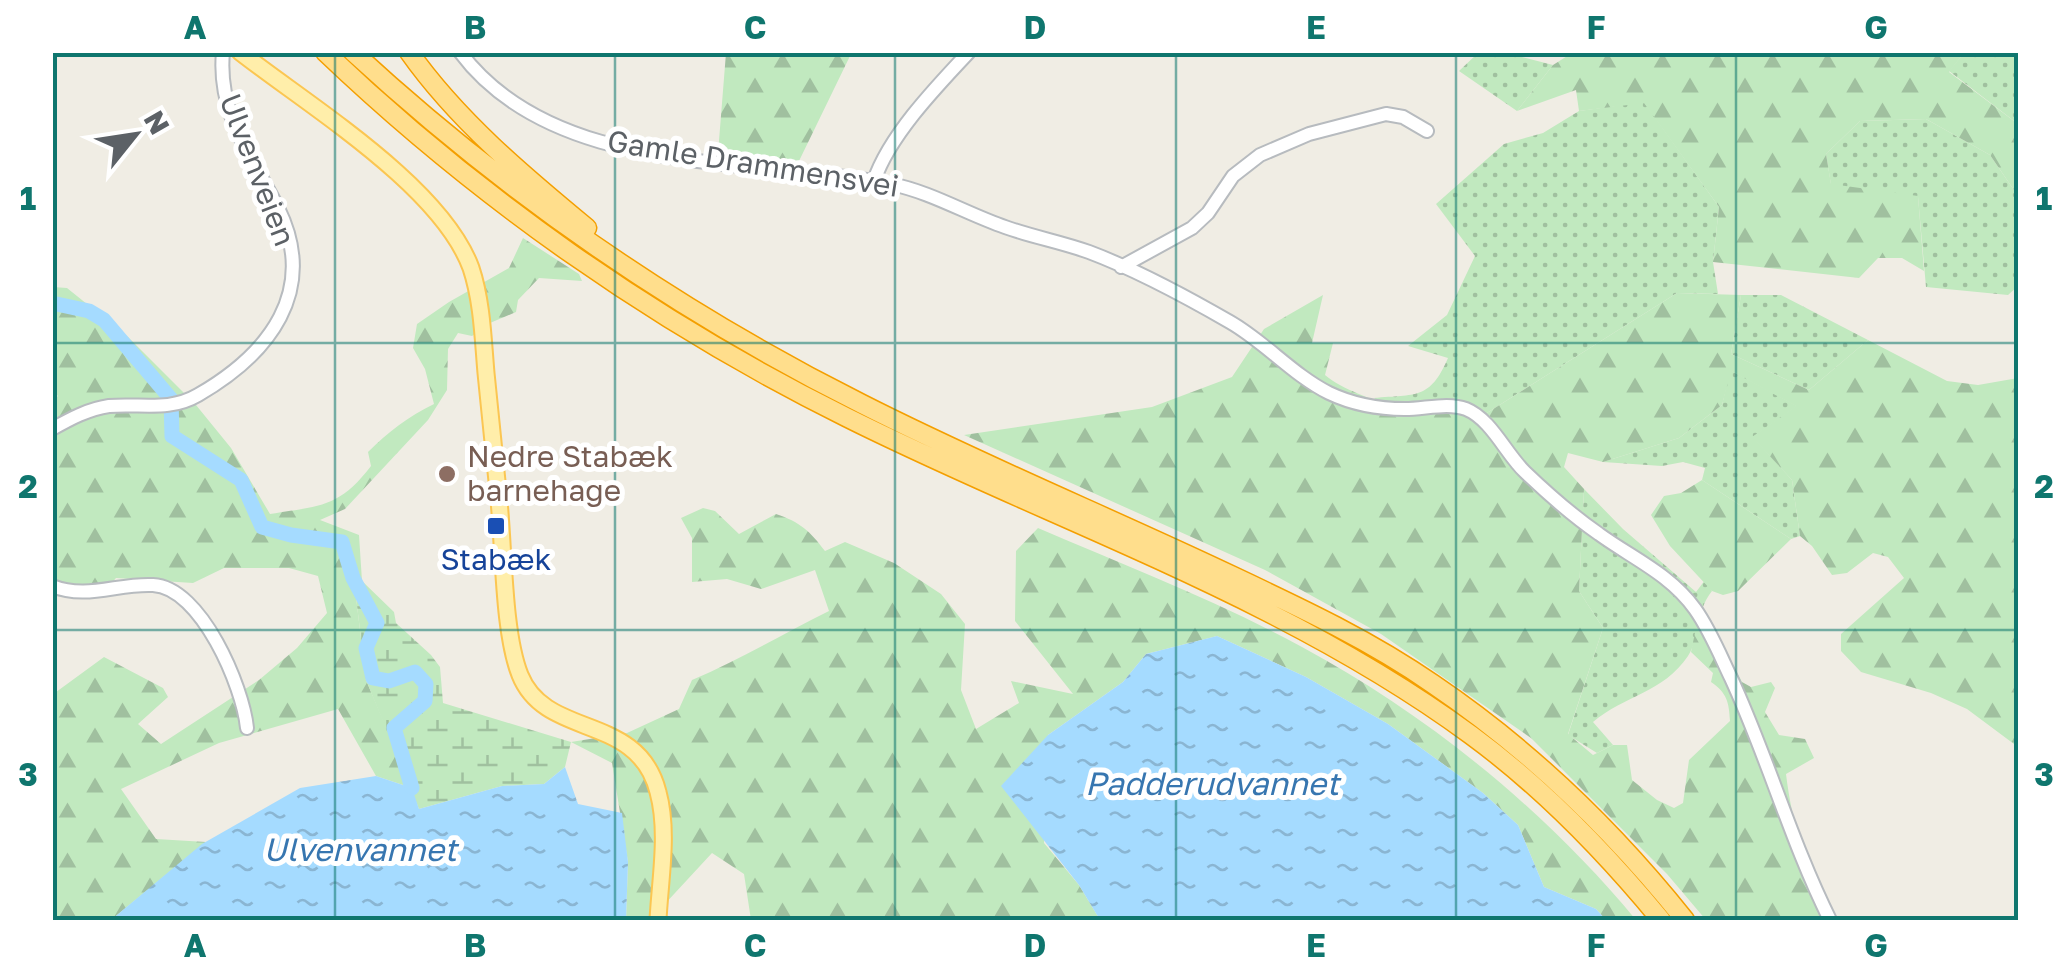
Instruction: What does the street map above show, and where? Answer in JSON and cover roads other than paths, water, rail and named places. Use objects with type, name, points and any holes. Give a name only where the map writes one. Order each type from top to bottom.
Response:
[{"type":"highway","points":[[325,52],[433,147],[531,224],[702,338],[913,451],[1300,628],[1419,699],[1536,787],[1597,847],[1661,920]]},
{"type":"highway","points":[[353,52],[494,172],[634,274],[755,347],[852,400],[1306,610],[1432,683],[1548,774],[1611,835],[1684,920]]},
{"type":"highway","points":[[409,52],[440,91],[500,151],[634,274]]},
{"type":"main road","points":[[240,52],[406,180],[444,220],[467,259],[481,319],[518,670],[540,703],[621,740],[638,753],[650,770],[661,806],[658,920]]},
{"type":"street","name":"Ulvenveien","points":[[52,429],[98,408],[171,405],[212,387],[268,338],[284,315],[291,288],[284,224],[235,127],[225,88],[223,52]]},
{"type":"street","name":"Gamle Drammensvei","points":[[460,52],[486,82],[520,107],[611,144],[666,156],[874,181],[919,192],[1003,227],[1071,246],[1121,266],[1244,331],[1328,392],[1377,407],[1467,409],[1560,504],[1648,564],[1696,610],[1766,758],[1797,850],[1830,920]]},
{"type":"street","points":[[874,181],[880,165],[925,101],[969,52]]},
{"type":"street","points":[[1121,266],[1192,228],[1208,213],[1233,176],[1284,143],[1390,114],[1408,119],[1427,132]]},
{"type":"street","points":[[52,586],[95,592],[156,585],[173,591],[193,608],[216,641],[226,660],[247,728]]},
{"type":"water","name":"Padderudvannet","points":[[1217,636],[1306,677],[1388,724],[1483,793],[1518,825],[1544,887],[1596,909],[1606,920],[1100,920],[1079,885],[1001,786],[1048,735],[1123,682],[1146,654]]},
{"type":"water","name":"Ulvenvannet","points":[[565,767],[578,804],[622,813],[628,862],[626,920],[111,920],[202,844],[300,788],[376,776],[412,788],[419,809],[502,786],[544,784]]},
{"type":"waterway","points":[[52,303],[89,311],[104,320],[171,399],[172,436],[241,480],[262,527],[342,542],[353,578],[377,623],[366,648],[373,678],[389,681],[415,672],[426,684],[425,701],[394,728],[412,788]]},
{"type":"place","name":"Nedre Stabæk barnehage","points":[[447,474]]},
{"type":"place","name":"Stabæk","points":[[496,526]]}]
